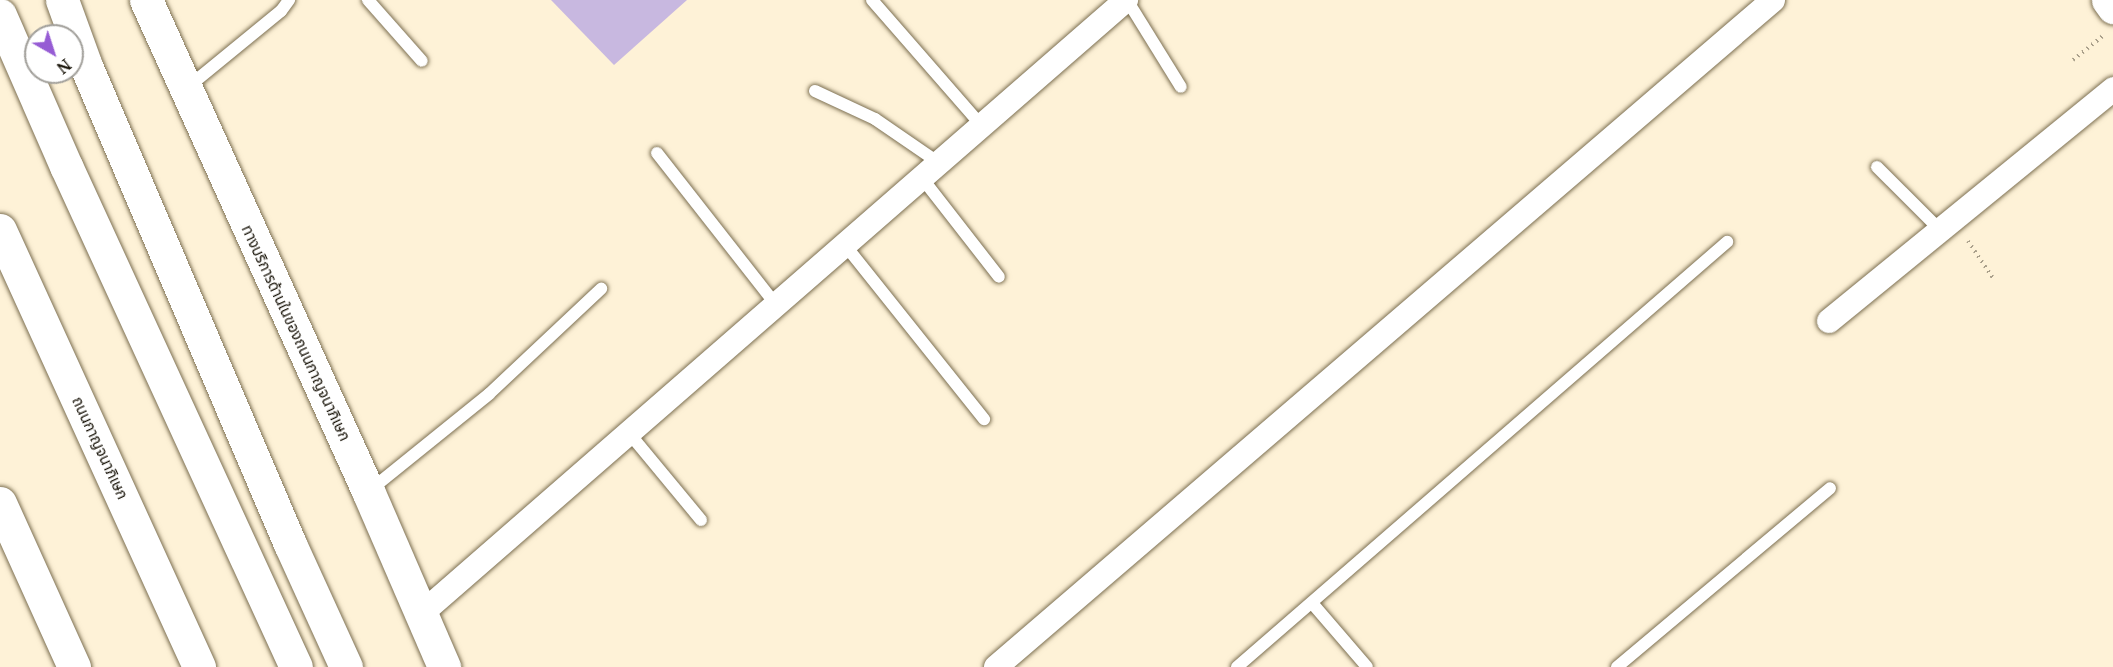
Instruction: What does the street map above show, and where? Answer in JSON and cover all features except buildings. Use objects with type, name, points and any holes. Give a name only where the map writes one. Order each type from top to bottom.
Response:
[{"type":"main road","points":[[50,0],[63,24]]},
{"type":"main road","points":[[62,0],[70,24]]},
{"type":"main road","name":"ทางบริการด้านในของถนนกาญจนาภิเษก","points":[[146,0],[368,491],[444,667]]},
{"type":"main road","points":[[2108,0],[2109,20]]},
{"type":"main road","points":[[0,15],[71,177],[296,667]]},
{"type":"main road","points":[[84,66],[290,544],[346,667]]},
{"type":"main road","name":"ถนนกาญจนาภิเษก","points":[[0,230],[199,667]]},
{"type":"main road","points":[[0,503],[74,667]]},
{"type":"street","points":[[421,614],[1127,0]]},
{"type":"street","points":[[996,667],[1773,0]]},
{"type":"street","points":[[1829,321],[2113,89]]},
{"type":"lane","points":[[186,89],[281,11],[289,0]]},
{"type":"lane","points":[[368,0],[422,61]]},
{"type":"lane","points":[[872,0],[982,126]]},
{"type":"lane","points":[[1127,0],[1181,87]]},
{"type":"lane","points":[[815,91],[875,119],[931,170],[999,277]]},
{"type":"lane","points":[[657,153],[776,305]]},
{"type":"lane","points":[[1877,167],[1947,226]]},
{"type":"lane","points":[[1237,667],[1727,242]]},
{"type":"lane","points":[[845,245],[984,419]]},
{"type":"lane","points":[[368,491],[489,394],[601,289]]},
{"type":"lane","points":[[629,433],[701,520]]},
{"type":"lane","points":[[1617,667],[1830,488]]},
{"type":"lane","points":[[1312,603],[1367,667]]},
{"type":"path","points":[[2073,60],[2109,20]]},
{"type":"path","points":[[1947,226],[1992,278]]},
{"type":"shaded area","points":[[551,0],[687,0],[614,65]]}]
